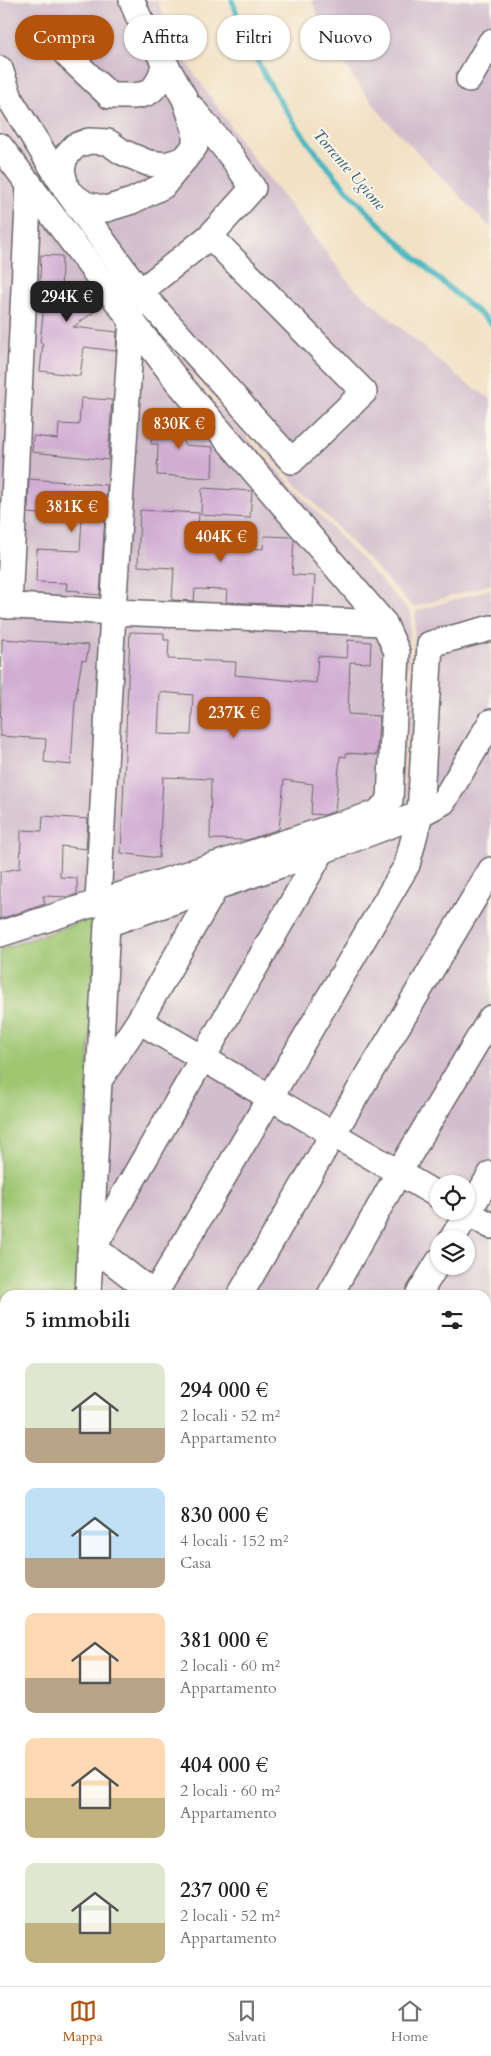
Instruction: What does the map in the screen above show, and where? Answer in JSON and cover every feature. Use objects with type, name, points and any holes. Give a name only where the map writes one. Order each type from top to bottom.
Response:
[{"type":"street","points":[[132,0],[138,16],[184,99],[196,129],[196,146],[186,159],[163,186],[132,201],[106,209],[85,204],[67,191],[62,170],[65,156],[75,146],[89,141],[108,142],[122,152],[148,163],[166,165],[186,159]]},
{"type":"street","points":[[469,80],[491,42]]},
{"type":"street","points":[[72,60],[110,96],[130,96],[149,93],[160,82],[164,65]]},
{"type":"street","points":[[0,69],[11,101],[67,191],[140,292],[292,461],[364,392],[210,236]]},
{"type":"street","points":[[140,292],[210,236],[253,188],[232,157],[184,99]]},
{"type":"street","points":[[0,146],[178,382],[384,623],[397,652],[390,800],[377,813],[0,934]]},
{"type":"street","points":[[29,183],[4,605],[113,612],[384,623]]},
{"type":"street","points":[[98,901],[113,612],[132,320]]},
{"type":"street","points":[[158,1290],[407,865],[420,814],[430,644],[491,628]]},
{"type":"street","points":[[88,1290],[107,924],[322,851],[420,814],[443,802],[489,730]]},
{"type":"street","points":[[90,1254],[322,851]]},
{"type":"street","points":[[243,1290],[333,1134],[491,870]]},
{"type":"street","points":[[99,1081],[139,1020],[216,887]]},
{"type":"street","points":[[333,1290],[399,1172],[491,1018]]},
{"type":"street","points":[[139,1020],[430,1191]]},
{"type":"street","points":[[475,1199],[491,1174]]},
{"type":"street","points":[[475,1217],[491,1226]]},
{"type":"street","points":[[90,1254],[101,1253],[149,1290]]},
{"type":"street","points":[[421,1290],[430,1275]]},
{"type":"shaded area","points":[[0,0],[157,0],[164,15],[124,15],[124,60],[185,60],[246,149],[352,286],[463,381],[491,399],[491,584],[414,607],[411,605],[190,372],[0,108]]},
{"type":"shaded area","points":[[312,0],[491,0],[491,228],[386,120],[351,75],[342,60],[390,60],[390,15],[318,15]]},
{"type":"shaded area","points":[[0,115],[188,374],[411,613],[401,813],[0,949]]},
{"type":"shaded area","points":[[491,589],[491,1290],[75,1290],[98,920],[403,813],[416,611]]},
{"type":"green space","points":[[97,917],[75,1290],[0,1290],[0,950]]},
{"type":"building","points":[[41,255],[62,256],[61,301],[84,284],[101,307],[73,327],[117,332],[116,351],[84,347],[80,376],[40,371],[43,343],[40,343],[44,304],[39,304]]},
{"type":"building","points":[[81,398],[112,400],[108,460],[32,452],[33,436],[58,439],[59,424],[79,425]]},
{"type":"building","points":[[152,415],[186,416],[184,445],[213,447],[212,478],[157,475],[158,444],[151,444]]},
{"type":"building","points":[[29,479],[107,485],[100,595],[66,590],[67,583],[36,582],[37,549],[80,551],[82,518],[28,513]]},
{"type":"building","points":[[202,488],[252,491],[250,518],[201,515]]},
{"type":"building","points":[[140,510],[199,513],[197,546],[263,549],[264,536],[292,537],[294,540],[292,575],[315,576],[313,606],[226,602],[227,590],[195,589],[194,601],[172,600],[174,568],[138,566]]},
{"type":"building","points":[[130,632],[164,633],[164,640],[169,640],[168,659],[236,662],[235,675],[316,683],[318,656],[347,658],[348,640],[371,642],[370,663],[350,662],[348,714],[379,716],[377,755],[346,753],[346,757],[340,756],[335,811],[324,815],[311,814],[313,784],[284,780],[279,829],[247,840],[210,839],[211,779],[163,777],[159,858],[121,853]],"holes":[[[160,692],[193,695],[191,735],[158,734]]]},
{"type":"building","points":[[2,639],[89,645],[86,661],[82,660],[75,701],[71,765],[44,762],[46,739],[0,736]]},
{"type":"building","points":[[43,816],[88,819],[86,849],[61,846],[60,877],[77,878],[77,894],[69,897],[43,896],[45,904],[0,919],[0,872],[20,868],[21,830],[42,831]]},
{"type":"waterway","name":"Torrente Ugione","points":[[232,0],[251,49],[276,95],[305,138],[338,179],[374,218],[412,255],[491,323]]}]
